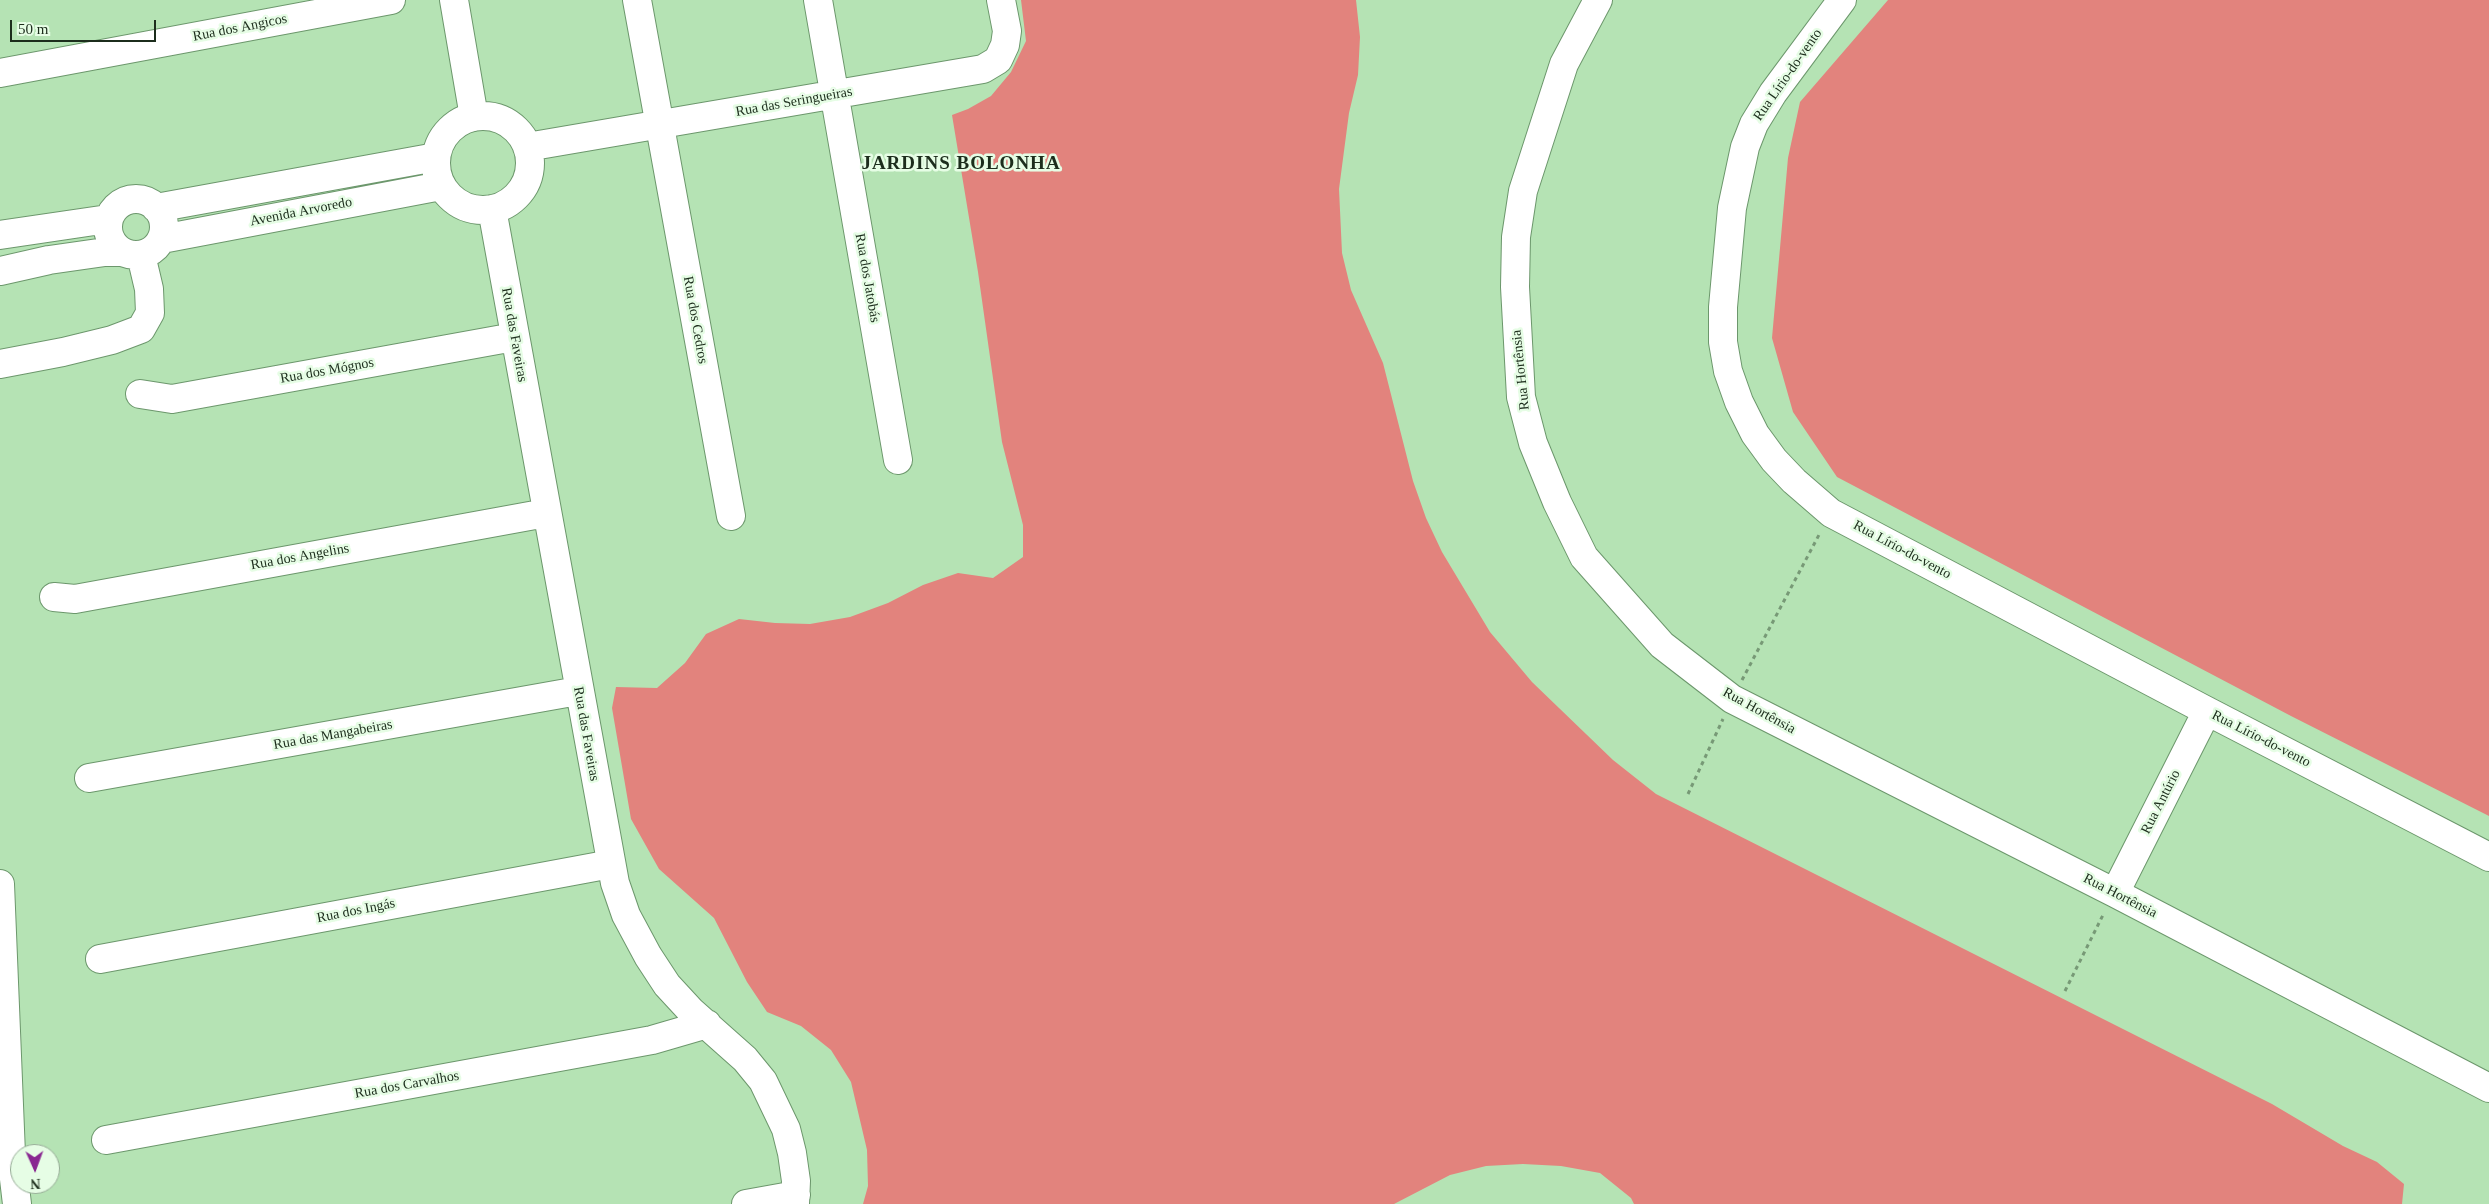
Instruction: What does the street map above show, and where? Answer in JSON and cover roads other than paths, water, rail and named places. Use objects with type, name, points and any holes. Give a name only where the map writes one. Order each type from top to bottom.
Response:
[{"type":"street","name":"Rua dos Angicos","points":[[0,74],[392,0]]},
{"type":"street","points":[[454,0],[474,117]]},
{"type":"street","name":"Rua dos Cedros","points":[[637,0],[730,516]]},
{"type":"street","name":"Rua dos Jatobás","points":[[818,0],[898,460]]},
{"type":"street","name":"Rua das Seringueiras","points":[[527,147],[975,70],[998,60],[1005,45],[1007,32],[1001,0]]},
{"type":"street","name":"Rua Hortênsia","points":[[1598,0],[1564,64],[1523,191],[1516,237],[1515,287],[1521,397],[1533,444],[1557,502],[1584,557],[1662,645],[1732,699],[2115,893],[2489,1088]]},
{"type":"street","name":"Rua Lírio-do-vento","points":[[1842,0],[1773,93],[1754,124],[1744,147],[1732,208],[1723,307],[1723,342],[1728,371],[1739,402],[1751,426],[1774,460],[1794,481],[1831,512],[2207,711],[2489,857]]},
{"type":"street","points":[[474,117],[490,117],[506,122],[518,133],[527,147],[530,163],[527,179],[519,193],[507,203],[492,210],[476,210],[463,206],[450,197],[441,186],[436,172],[436,157],[440,143],[448,131],[460,122],[474,117]]},
{"type":"street","points":[[156,208],[436,157]]},
{"type":"street","name":"Avenida Arvoredo","points":[[6,269],[105,252],[142,248],[441,186]]},
{"type":"street","points":[[0,364],[112,340],[141,329],[150,313],[149,289],[142,248],[164,222],[156,208],[139,199],[129,200],[113,210],[108,219],[109,238],[114,246],[142,248]]},
{"type":"street","name":"Rua das Faveiras","points":[[492,210],[578,691],[615,884],[626,915],[666,985],[691,1011],[745,1059],[764,1081],[776,1106],[792,1153],[796,1180],[795,1199]]},
{"type":"street","points":[[6,269],[3,235],[108,219]]},
{"type":"street","name":"Rua dos Mógnos","points":[[140,394],[172,399],[514,336]]},
{"type":"street","name":"Rua dos Angelins","points":[[54,597],[75,598],[546,513]]},
{"type":"street","name":"Rua das Mangabeiras","points":[[89,778],[578,691]]},
{"type":"street","name":"Rua Antúrio","points":[[2115,893],[2207,711]]},
{"type":"street","name":"Rua dos Ingás","points":[[100,959],[611,864]]},
{"type":"street","points":[[0,884],[11,1154],[17,1204]]},
{"type":"street","name":"Rua dos Carvalhos","points":[[106,1140],[652,1040],[707,1024]]},
{"type":"street","points":[[746,1204],[795,1199]]},
{"type":"district","name":"JARDINS BOLONHA","points":[[961,164]]}]
